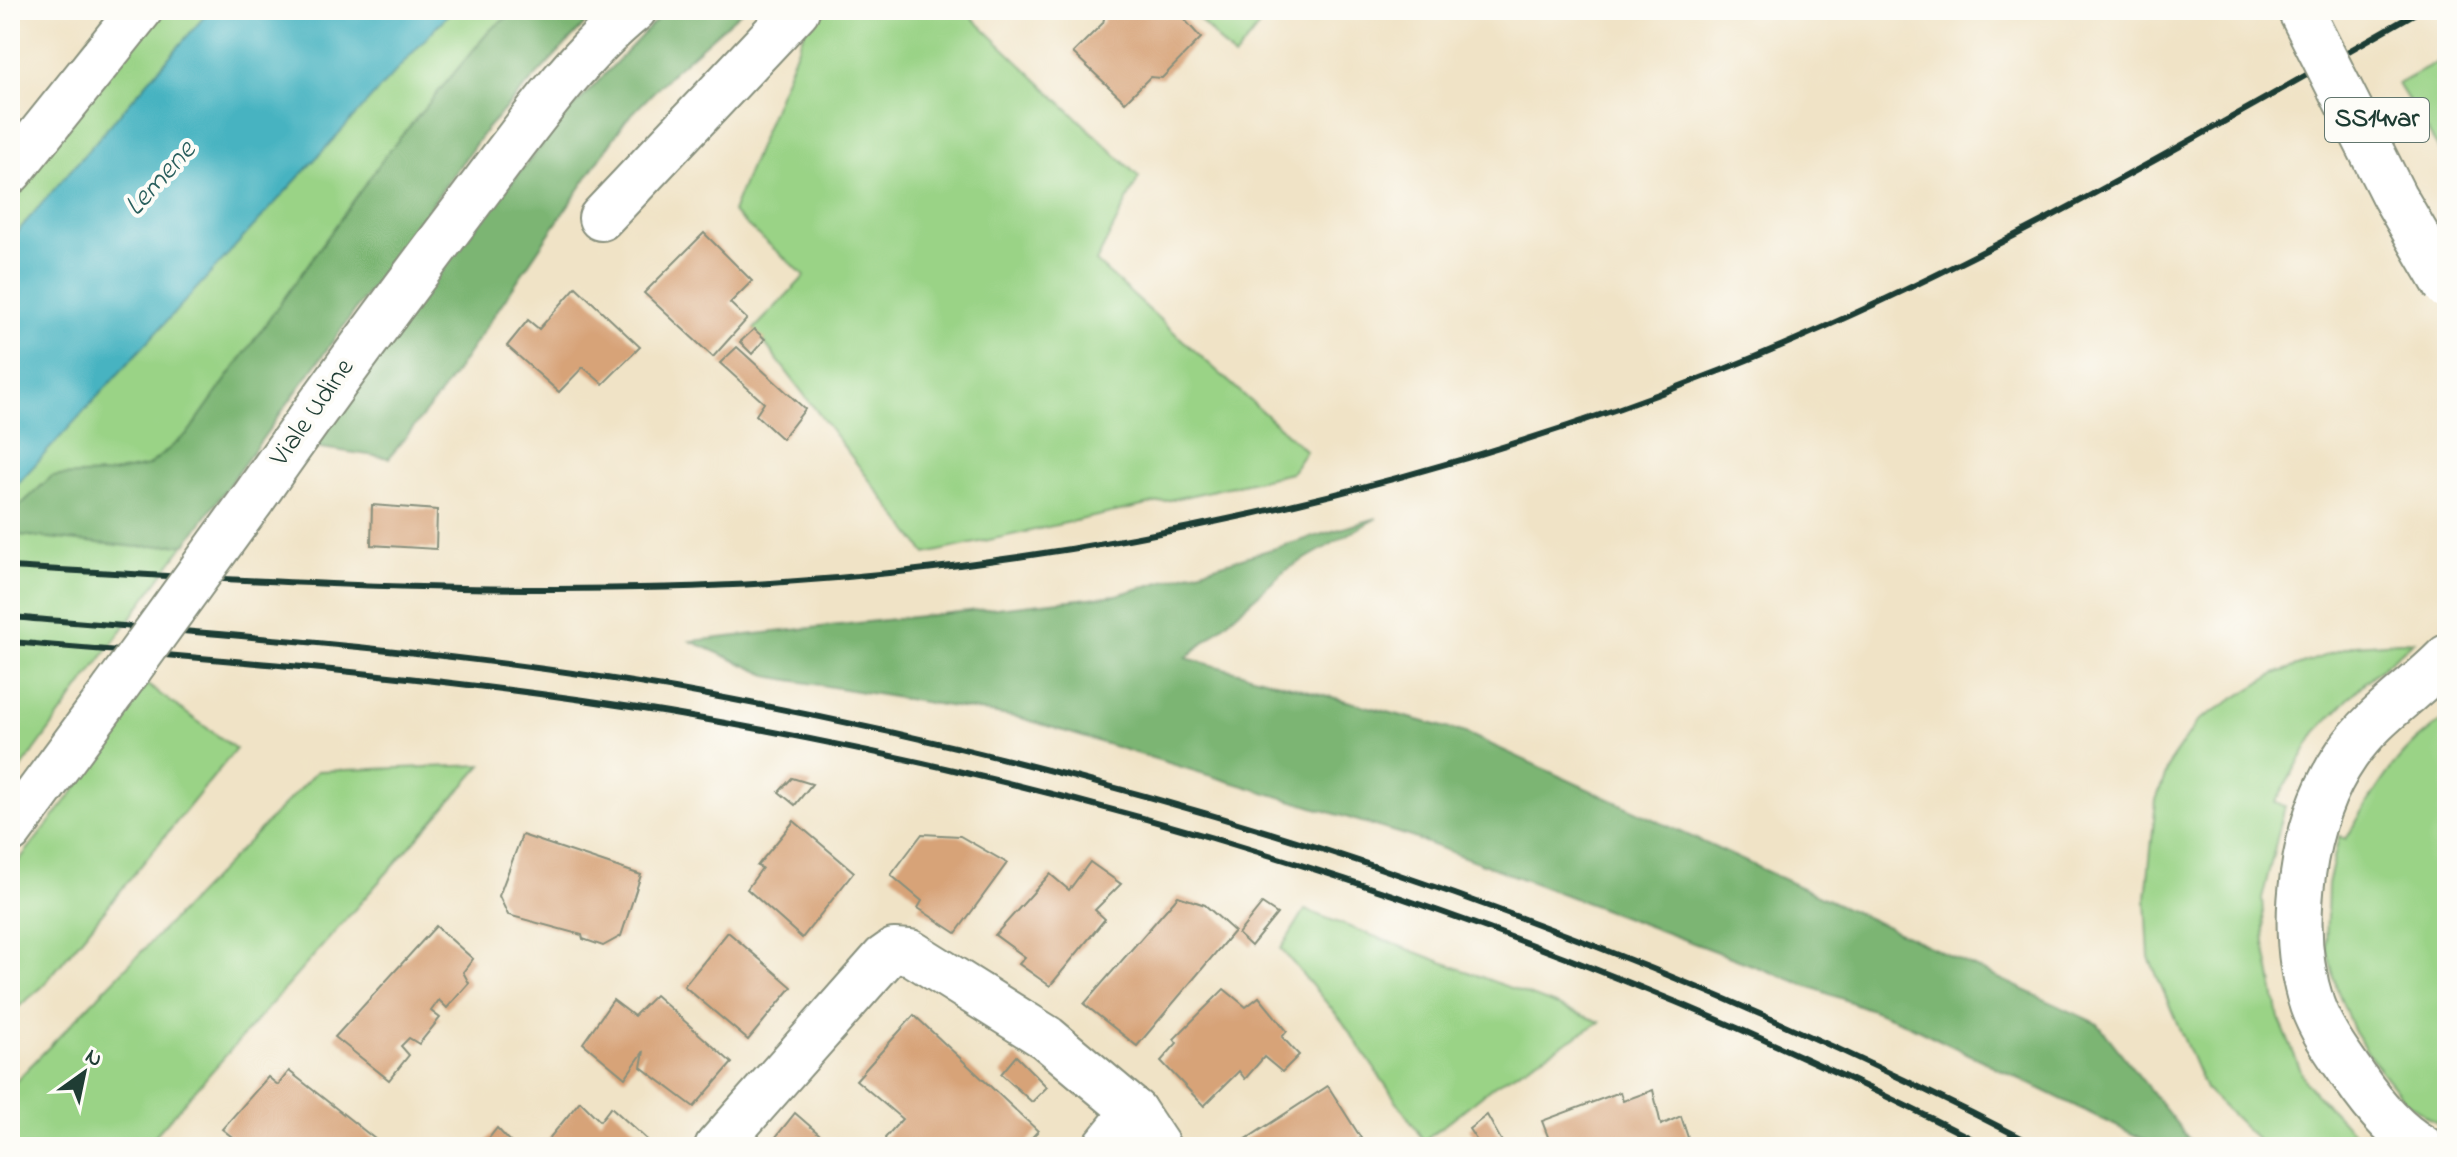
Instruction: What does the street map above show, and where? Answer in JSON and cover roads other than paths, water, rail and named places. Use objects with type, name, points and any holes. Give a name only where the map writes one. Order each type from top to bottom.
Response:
[{"type":"main road","points":[[10,172],[140,10]]},
{"type":"main road","name":"Viale Udine","points":[[10,831],[252,500],[345,367],[556,90],[609,30],[634,10]]},
{"type":"main road","points":[[601,218],[797,10]]},
{"type":"main road","points":[[2300,10],[2394,196],[2447,287]]},
{"type":"main road","name":"SS14var","points":[[2306,10],[2447,230]]},
{"type":"main road","points":[[2422,1147],[2368,1097],[2335,1049],[2312,1005],[2304,955],[2300,889],[2320,806],[2347,754],[2396,703],[2439,671]]},
{"type":"main road","points":[[717,1147],[884,958],[894,951],[910,952],[1047,1038],[1134,1111],[1158,1147]]},
{"type":"main road","points":[[1105,1147],[1134,1111]]},
{"type":"water","name":"Lemene","points":[[210,10],[452,10],[10,492],[10,240]]},
{"type":"railway","points":[[10,567],[390,586],[581,589],[771,583],[893,573],[1014,558],[1135,538],[1255,513],[1491,451],[1722,370],[1813,332],[1990,248],[2078,202],[2421,10]]},
{"type":"railway","points":[[10,617],[177,630],[510,664],[675,689],[852,724],[1028,765],[1202,812],[1374,866],[1544,927],[1712,994],[1877,1067],[2039,1147]]},
{"type":"railway","points":[[10,642],[340,671],[586,700],[838,745],[1008,783],[1177,828],[1344,879],[1510,937],[1672,1000],[1832,1071],[1988,1147]]}]
